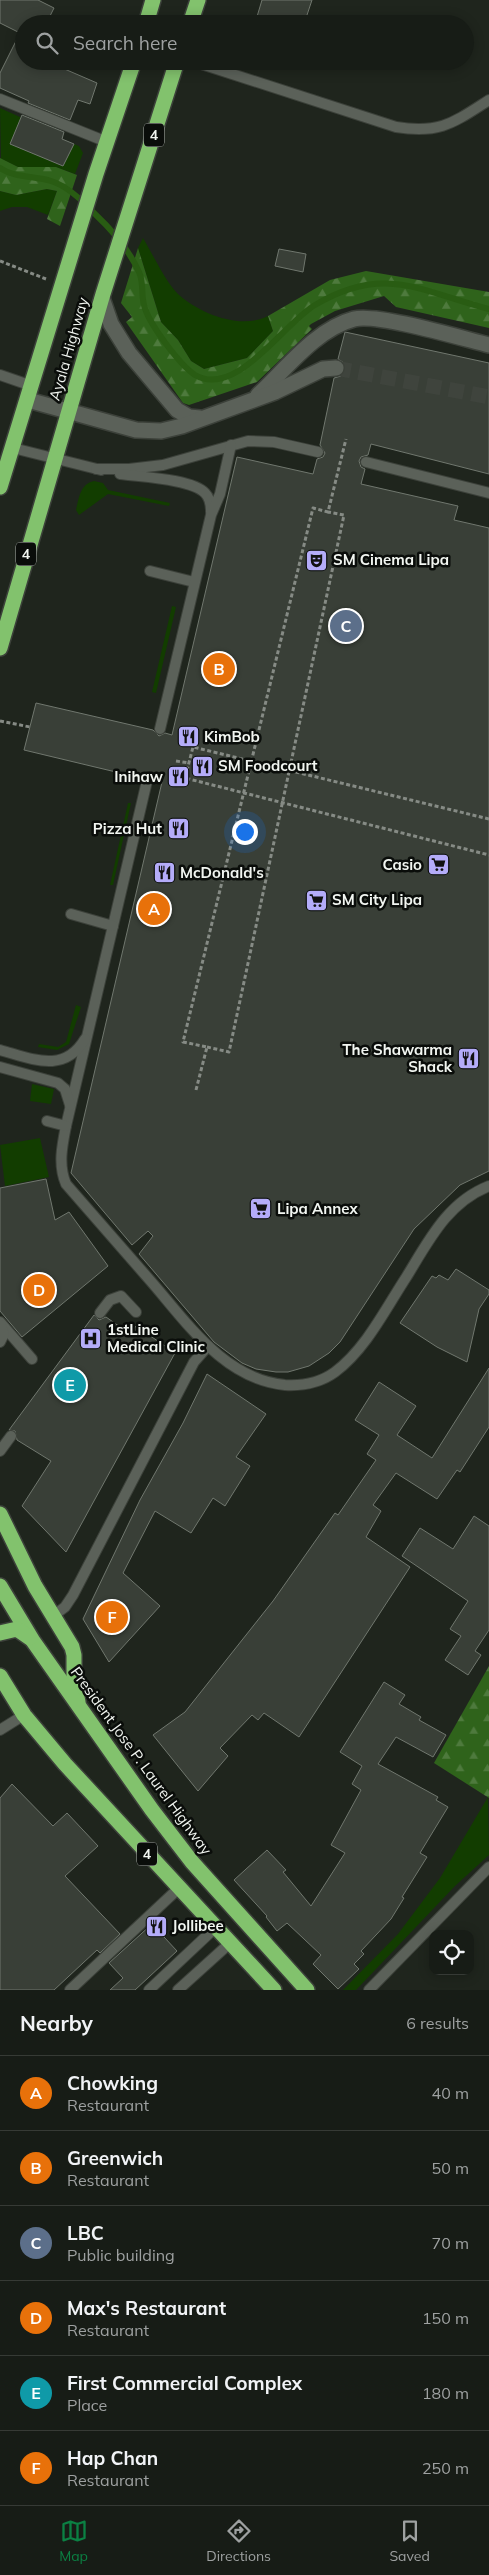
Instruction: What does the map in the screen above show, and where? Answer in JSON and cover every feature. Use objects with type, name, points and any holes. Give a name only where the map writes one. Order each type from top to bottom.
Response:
[{"type":"highway","points":[[149,15],[153,0]]},
{"type":"highway","points":[[193,15],[198,0]]},
{"type":"highway","name":"Ayala Highway","points":[[0,487],[96,174],[131,70]]},
{"type":"highway","name":"Ayala Highway","points":[[0,648],[70,412],[102,296],[173,70]]},
{"type":"highway","points":[[0,1514],[53,1616],[74,1651],[74,1684],[79,1708]]},
{"type":"highway","name":"President Jose P. Laurel Highway","points":[[0,1586],[33,1641],[79,1708],[187,1855],[307,1990]]},
{"type":"highway","points":[[0,1633],[17,1629],[33,1641]]},
{"type":"highway","name":"4","points":[[0,1676],[24,1715],[65,1764],[274,1990]]},
{"type":"highway","points":[[0,1694],[24,1715]]},
{"type":"street","points":[[102,296],[110,324],[129,353],[180,412],[188,417],[200,418]]},
{"type":"street","points":[[246,402],[256,397],[320,338],[354,319],[376,319],[489,345]]},
{"type":"street","points":[[30,393],[70,412],[149,431],[177,427],[246,402],[323,368],[336,368]]},
{"type":"lane","points":[[220,70],[396,126],[416,130],[430,130],[448,125],[489,100]]},
{"type":"lane","points":[[0,99],[107,142]]},
{"type":"lane","points":[[0,375],[30,393]]},
{"type":"lane","points":[[96,470],[163,465],[231,446],[262,440],[318,452]]},
{"type":"lane","points":[[160,729],[194,582],[211,515],[220,494],[231,446]]},
{"type":"lane","points":[[12,448],[96,470],[193,486],[205,493],[209,498],[211,515]]},
{"type":"lane","points":[[366,462],[489,493]]},
{"type":"lane","points":[[150,571],[194,582]]},
{"type":"lane","points":[[147,781],[66,1126],[61,1152],[62,1173],[66,1184],[208,1346],[242,1372],[274,1384],[306,1385],[318,1382],[334,1373],[348,1361],[360,1346],[444,1217],[465,1198],[489,1186]]},
{"type":"lane","points":[[71,914],[113,926]]},
{"type":"lane","points":[[0,1050],[58,1062],[65,1060],[79,1049],[90,1029]]},
{"type":"lane","points":[[0,1067],[58,1083],[65,1089],[71,1107]]},
{"type":"lane","points":[[47,1121],[66,1126]]},
{"type":"lane","points":[[100,1313],[110,1300],[121,1296],[136,1312]]},
{"type":"lane","points":[[0,1322],[4,1334],[0,1342]]},
{"type":"lane","points":[[0,1322],[32,1359]]},
{"type":"lane","points":[[53,1616],[65,1607],[73,1595],[194,1362],[208,1346]]},
{"type":"lane","points":[[0,1451],[11,1436]]},
{"type":"lane","points":[[0,1730],[24,1715]]},
{"type":"lane","points":[[369,1990],[489,1867]]},
{"type":"lane","points":[[70,1990],[179,1888]]},
{"type":"lane","points":[[149,1990],[215,1928]]},
{"type":"lane","points":[[178,1990],[230,1943]]},
{"type":"path","points":[[0,261],[63,285]]},
{"type":"path","points":[[328,512],[346,439]]},
{"type":"path","points":[[313,508],[328,512],[344,515],[229,1052],[183,1042],[313,508]]},
{"type":"path","points":[[0,721],[30,727]]},
{"type":"path","points":[[489,819],[193,747],[185,778],[489,855]]},
{"type":"path","points":[[176,761],[189,763]]},
{"type":"path","points":[[196,1090],[207,1047]]},
{"type":"green space","points":[[0,108],[31,122],[20,121],[10,144],[63,166],[74,144],[79,146],[83,153],[75,174],[56,167],[18,167],[1,159]]},
{"type":"green space","points":[[0,158],[18,167],[56,167],[77,175],[60,226],[47,219],[57,191],[47,189],[16,195],[0,191]]},
{"type":"green space","points":[[47,189],[57,191],[48,215],[27,207],[12,207],[0,211],[0,191],[16,195]]},
{"type":"green space","points":[[143,238],[169,283],[187,301],[221,318],[246,321],[268,316],[273,331],[247,358],[204,369],[191,361],[178,340],[161,322],[138,248]]},
{"type":"green space","points":[[138,248],[161,322],[178,340],[191,361],[204,369],[247,358],[273,331],[268,316],[330,280],[366,271],[489,292],[489,328],[396,307],[384,296],[335,311],[311,324],[309,326],[312,329],[257,382],[189,405],[183,403],[126,322],[132,317],[121,303]]},
{"type":"green space","points":[[94,481],[103,483],[108,490],[170,503],[169,506],[108,494],[79,515],[76,510],[79,496],[86,485]]},
{"type":"green space","points":[[172,606],[176,607],[156,693],[152,692]]},
{"type":"green space","points":[[128,803],[131,803],[113,885],[110,885]]},
{"type":"green space","points":[[76,1005],[81,1007],[69,1044],[57,1050],[38,1047],[39,1044],[58,1047],[66,1042]]},
{"type":"green space","points":[[32,1084],[54,1089],[51,1104],[30,1101]]},
{"type":"green space","points":[[40,1138],[49,1177],[5,1186],[0,1145]]},
{"type":"green space","points":[[489,1666],[489,1798],[434,1763]]},
{"type":"green space","points":[[488,1797],[489,1855],[455,1886],[356,1990],[343,1990],[398,1934],[440,1878]]},
{"type":"building","points":[[0,0],[38,0],[54,8],[50,15],[15,15],[15,30],[0,23]]},
{"type":"building","points":[[262,0],[312,0],[307,15],[258,15]]},
{"type":"building","points":[[15,43],[15,70],[67,70],[97,83],[90,104],[78,100],[70,120],[28,103],[29,101],[0,88],[0,73]]},
{"type":"building","points":[[22,115],[64,132],[62,139],[74,144],[63,166],[10,144]]},
{"type":"building","points":[[279,249],[306,254],[303,272],[275,266]]},
{"type":"building","name":"SM City Lipa","points":[[345,332],[489,363],[489,474],[371,444],[368,455],[361,457],[359,461],[361,467],[365,469],[361,484],[458,506],[454,520],[489,528],[489,1171],[460,1185],[414,1229],[340,1342],[329,1353],[309,1366],[288,1372],[276,1372],[256,1369],[242,1363],[214,1342],[139,1254],[153,1236],[148,1231],[132,1245],[71,1173],[162,782],[154,780],[149,774],[141,778],[24,750],[36,703],[153,730],[159,736],[165,733],[172,735],[237,457],[313,474],[317,459],[323,457],[325,453],[320,445],[334,378],[341,376],[345,372],[344,363],[338,359]]},
{"type":"building","points":[[46,1179],[55,1220],[69,1212],[108,1266],[22,1337],[0,1311],[0,1188]]},
{"type":"building","points":[[456,1269],[489,1290],[489,1294],[479,1309],[467,1362],[437,1347],[400,1323],[432,1276],[436,1278],[439,1275],[448,1280]]},
{"type":"building","points":[[94,1315],[99,1320],[106,1317],[130,1334],[136,1326],[175,1353],[66,1552],[22,1506],[51,1461],[17,1440],[15,1431],[9,1430]]},
{"type":"building","points":[[489,1368],[489,1427],[460,1472],[457,1470],[437,1499],[396,1473],[373,1505],[381,1511],[366,1537],[410,1567],[299,1737],[264,1713],[258,1720],[252,1715],[220,1748],[228,1756],[198,1791],[153,1735],[185,1712],[273,1601],[335,1513],[338,1515],[376,1460],[367,1454],[379,1435],[355,1420],[379,1382],[416,1406],[397,1435],[432,1458]]},
{"type":"building","points":[[207,1374],[266,1414],[236,1457],[250,1466],[225,1506],[213,1498],[191,1533],[155,1511],[123,1573],[160,1606],[109,1662],[83,1619],[140,1500],[183,1423]]},
{"type":"building","points":[[474,1516],[489,1526],[489,1630],[475,1651],[481,1655],[468,1675],[445,1660],[461,1636],[450,1629],[468,1601],[402,1556],[420,1528],[453,1549]]},
{"type":"building","points":[[384,1682],[405,1695],[399,1704],[421,1717],[419,1720],[446,1735],[433,1757],[396,1737],[378,1764],[438,1797],[436,1800],[448,1807],[420,1853],[427,1857],[402,1897],[404,1898],[391,1919],[361,1951],[364,1954],[354,1964],[359,1969],[338,1989],[313,1964],[321,1955],[287,1923],[277,1931],[267,1916],[234,1880],[267,1850],[286,1870],[283,1872],[311,1906],[345,1853],[331,1845],[361,1790],[352,1784],[362,1766],[340,1752]]},
{"type":"building","points":[[12,1784],[53,1826],[67,1813],[98,1846],[65,1876],[120,1934],[100,1953],[97,1950],[54,1990],[0,1990],[0,1798]]},
{"type":"building","points":[[152,1924],[177,1951],[135,1990],[110,1990],[123,1978],[109,1963]]},
{"type":"waterway","points":[[0,168],[12,174],[45,179],[57,183],[86,205],[114,234],[135,264],[141,276],[143,301],[147,313],[165,343],[195,375],[211,380],[227,377],[243,368],[259,356],[315,305],[339,293],[362,286],[402,285],[489,309]]},
{"type":"tunnel","points":[[336,368],[489,397]]},
{"type":"place","name":"SM Cinema Lipa","points":[[317,560]]},
{"type":"place","name":"LBC","points":[[346,626]]},
{"type":"place","name":"Greenwich","points":[[219,669]]},
{"type":"place","name":"KimBob","points":[[188,737]]},
{"type":"place","name":"SM Foodcourt","points":[[202,766]]},
{"type":"place","name":"Inihaw","points":[[179,777]]},
{"type":"place","name":"Pizza Hut","points":[[178,829]]},
{"type":"place","name":"Casio","points":[[438,865]]},
{"type":"place","name":"McDonald's","points":[[164,873]]},
{"type":"place","name":"SM City Lipa","points":[[316,900]]},
{"type":"place","name":"Chowking","points":[[154,909]]},
{"type":"place","name":"The Shawarma Shack","points":[[468,1059]]},
{"type":"place","name":"Lipa Annex","points":[[261,1209]]},
{"type":"place","name":"Max's Restaurant","points":[[39,1290]]},
{"type":"place","name":"1stLine Medical Clinic","points":[[91,1339]]},
{"type":"place","name":"First Commercial Complex","points":[[70,1385]]},
{"type":"place","name":"Hap Chan","points":[[112,1617]]},
{"type":"place","name":"Jollibee","points":[[156,1926]]}]
